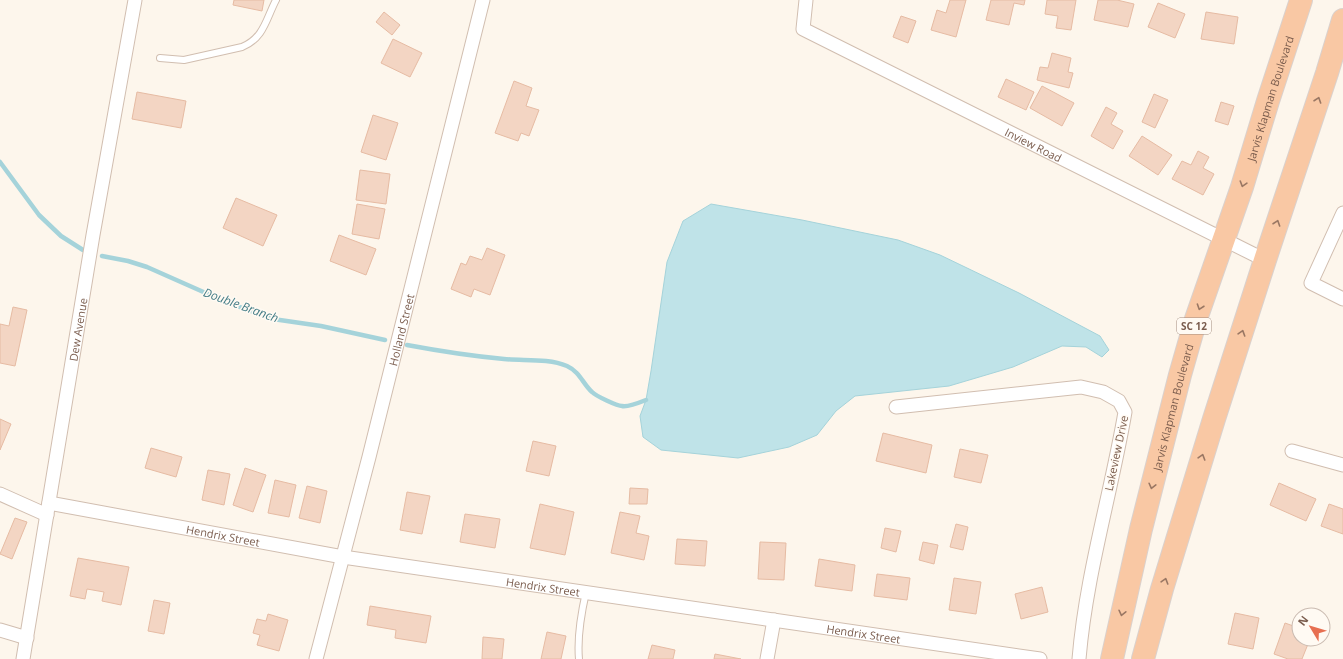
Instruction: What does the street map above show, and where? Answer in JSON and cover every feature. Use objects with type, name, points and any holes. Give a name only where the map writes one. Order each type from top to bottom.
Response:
[{"type":"highway","name":"Jarvis Klapman Boulevard","points":[[1112,659],[1139,536],[1198,311],[1224,240],[1302,0]]},
{"type":"highway","points":[[1143,659],[1180,530],[1265,260],[1343,20]]},
{"type":"street","name":"Dew Avenue","points":[[24,659],[93,235],[134,0]]},
{"type":"street","name":"Holland Street","points":[[316,659],[483,0]]},
{"type":"street","name":"Inview Road","points":[[806,0],[803,29],[1265,260]]},
{"type":"street","points":[[1343,213],[1311,283],[1343,299]]},
{"type":"street","name":"Lakeview Drive","points":[[896,407],[1081,387],[1102,392],[1119,401],[1125,412],[1082,626],[1079,659]]},
{"type":"street","points":[[1292,451],[1343,465]]},
{"type":"street","name":"Hendrix Street","points":[[0,494],[48,509],[343,557],[1040,659]]},
{"type":"street","points":[[767,659],[774,620]]},
{"type":"street","points":[[0,630],[27,638]]},
{"type":"lane","points":[[160,58],[184,60],[242,48],[255,40],[262,30],[276,0]]},
{"type":"lane","points":[[579,659],[578,647],[581,614],[586,592]]},
{"type":"water","points":[[711,204],[802,220],[898,240],[940,255],[1019,293],[1100,336],[1109,350],[1102,357],[1086,347],[1062,346],[1013,367],[949,386],[855,396],[836,411],[817,435],[789,447],[738,458],[661,450],[643,437],[640,416],[646,400],[667,262],[683,221]]},
{"type":"building","points":[[234,0],[264,0],[262,11],[233,5]]},
{"type":"building","points":[[950,0],[966,0],[956,37],[931,30],[937,10],[946,13]]},
{"type":"building","points":[[991,0],[1025,0],[1024,5],[1014,3],[1009,25],[986,20]]},
{"type":"building","points":[[1047,0],[1076,0],[1071,30],[1056,28],[1058,16],[1045,14]]},
{"type":"building","points":[[1098,0],[1117,0],[1134,4],[1128,27],[1094,20]]},
{"type":"building","points":[[1158,3],[1185,14],[1175,38],[1148,27]]},
{"type":"building","points":[[384,12],[400,25],[392,35],[376,22]]},
{"type":"building","points":[[1206,12],[1238,17],[1234,44],[1201,39]]},
{"type":"building","points":[[901,16],[916,21],[908,43],[893,37]]},
{"type":"building","points":[[393,39],[422,53],[410,77],[381,63]]},
{"type":"building","points":[[1052,53],[1071,58],[1068,72],[1073,73],[1069,88],[1037,80],[1040,67],[1048,68]]},
{"type":"building","points":[[1006,79],[1034,92],[1026,110],[998,97]]},
{"type":"building","points":[[514,81],[532,88],[526,106],[539,110],[529,136],[521,133],[518,141],[495,133]]},
{"type":"building","points":[[1042,86],[1074,103],[1062,126],[1030,108]]},
{"type":"building","points":[[137,92],[186,101],[181,128],[132,119]]},
{"type":"building","points":[[1154,94],[1168,100],[1155,128],[1142,122]]},
{"type":"building","points":[[1221,102],[1234,106],[1228,125],[1215,121]]},
{"type":"building","points":[[1106,107],[1117,113],[1111,124],[1123,131],[1113,149],[1091,136]]},
{"type":"building","points":[[373,115],[398,123],[386,160],[361,152]]},
{"type":"building","points":[[1142,136],[1172,155],[1158,175],[1129,156]]},
{"type":"building","points":[[1198,151],[1209,157],[1203,168],[1214,174],[1203,195],[1172,179],[1182,161],[1191,165]]},
{"type":"building","points":[[360,170],[390,174],[386,204],[356,200]]},
{"type":"building","points":[[236,198],[277,215],[263,246],[223,228]]},
{"type":"building","points":[[357,204],[385,209],[379,239],[352,234]]},
{"type":"building","points":[[339,235],[376,249],[366,275],[330,261]]},
{"type":"building","points":[[487,248],[505,255],[490,295],[474,289],[471,297],[451,289],[461,263],[466,265],[470,256],[482,260]]},
{"type":"building","points":[[13,307],[27,310],[15,366],[0,363],[0,324],[9,326]]},
{"type":"building","points":[[0,419],[11,424],[0,450]]},
{"type":"building","points":[[883,433],[932,445],[926,473],[876,461]]},
{"type":"building","points":[[533,441],[556,446],[549,476],[526,471]]},
{"type":"building","points":[[151,448],[182,457],[176,477],[145,468]]},
{"type":"building","points":[[960,449],[988,455],[981,483],[954,477]]},
{"type":"building","points":[[245,468],[266,475],[253,512],[233,505]]},
{"type":"building","points":[[208,470],[230,474],[224,505],[202,500]]},
{"type":"building","points":[[275,480],[296,485],[289,517],[268,513]]},
{"type":"building","points":[[1279,483],[1316,499],[1306,521],[1270,505]]},
{"type":"building","points":[[307,486],[327,491],[320,523],[299,518]]},
{"type":"building","points":[[630,488],[648,489],[647,504],[629,504]]},
{"type":"building","points":[[407,492],[430,496],[422,534],[400,530]]},
{"type":"building","points":[[540,504],[574,512],[565,555],[530,548]]},
{"type":"building","points":[[1329,504],[1343,509],[1343,534],[1321,526]]},
{"type":"building","points":[[620,512],[640,516],[636,533],[649,536],[644,560],[611,553]]},
{"type":"building","points":[[465,514],[500,519],[495,548],[460,542]]},
{"type":"building","points":[[15,518],[27,522],[12,559],[0,554]]},
{"type":"building","points":[[956,524],[968,527],[963,550],[950,547]]},
{"type":"building","points":[[885,528],[901,531],[896,552],[881,548]]},
{"type":"building","points":[[677,539],[707,541],[705,566],[675,564]]},
{"type":"building","points":[[760,542],[786,543],[784,580],[758,579]]},
{"type":"building","points":[[923,542],[938,545],[934,564],[919,560]]},
{"type":"building","points":[[78,558],[129,567],[121,605],[102,601],[104,592],[87,589],[85,599],[70,596]]},
{"type":"building","points":[[819,559],[855,565],[852,591],[815,586]]},
{"type":"building","points":[[877,574],[910,578],[907,600],[874,596]]},
{"type":"building","points":[[954,578],[981,582],[976,614],[949,610]]},
{"type":"building","points":[[1042,587],[1048,612],[1021,619],[1015,594]]},
{"type":"building","points":[[154,600],[170,603],[164,634],[148,631]]},
{"type":"building","points":[[370,606],[431,616],[426,643],[395,638],[396,630],[367,625]]},
{"type":"building","points":[[1235,613],[1259,618],[1253,649],[1228,644]]},
{"type":"building","points":[[268,614],[288,620],[279,651],[257,645],[260,635],[253,633],[257,619],[266,621]]},
{"type":"building","points":[[1285,623],[1291,625],[1291,647],[1307,647],[1302,659],[1288,659],[1274,654]]},
{"type":"building","points":[[547,632],[566,636],[561,659],[541,659]]},
{"type":"building","points":[[483,637],[504,639],[502,659],[482,659]]},
{"type":"building","points":[[652,645],[675,650],[673,659],[648,659]]},
{"type":"building","points":[[715,654],[741,659],[714,659]]},
{"type":"waterway","name":"Double Branch","points":[[0,162],[39,215],[61,236],[83,250]]},
{"type":"waterway","name":"Double Branch","points":[[102,256],[128,261],[147,267],[226,302],[273,319],[321,326],[385,340]]},
{"type":"waterway","name":"Double Branch","points":[[407,345],[512,360],[560,363],[575,371],[594,394],[611,403],[624,406],[646,400]]}]
